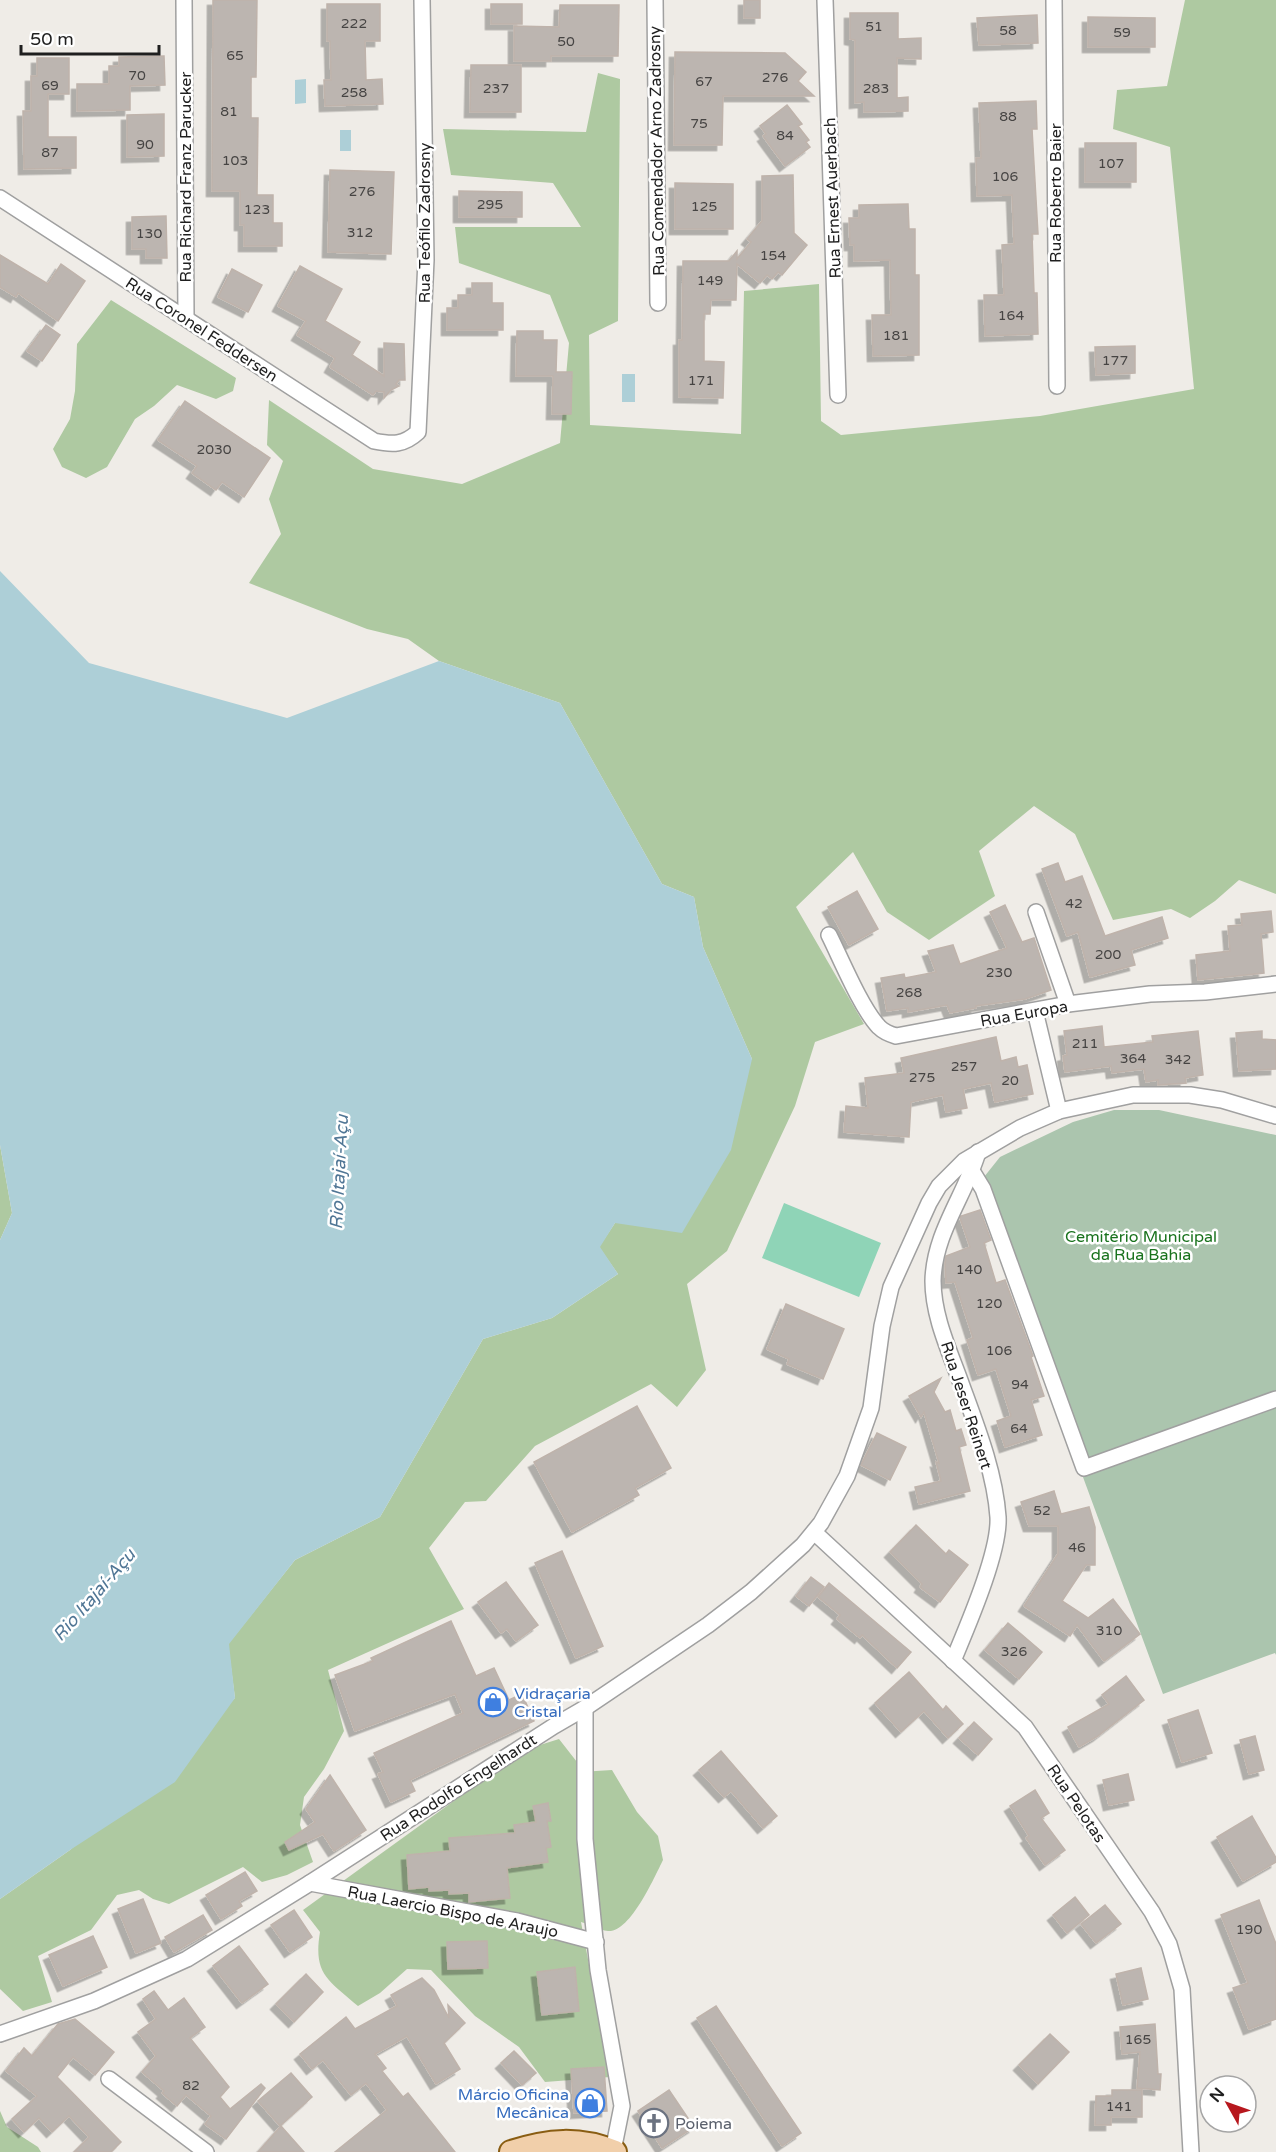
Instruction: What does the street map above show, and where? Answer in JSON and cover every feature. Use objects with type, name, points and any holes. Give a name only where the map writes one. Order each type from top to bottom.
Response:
[{"type":"main road","points":[[512,2152],[538,2144],[563,2142],[583,2143],[613,2152]]},
{"type":"street","name":"Rua Richard Franz Parucker","points":[[184,0],[186,317]]},
{"type":"street","name":"Rua Teófilo Zadrosny","points":[[409,441],[418,432],[425,271],[422,0]]},
{"type":"street","name":"Rua Comendador Arno Zadrosny","points":[[655,0],[658,303]]},
{"type":"street","name":"Rua Ernest Auerbach","points":[[825,0],[838,395]]},
{"type":"street","name":"Rua Roberto Baier","points":[[1054,0],[1057,386]]},
{"type":"street","name":"Rua Coronel Feddersen","points":[[0,198],[374,441],[393,445],[409,441]]},
{"type":"street","points":[[1036,912],[1068,1004]]},
{"type":"street","name":"Rua Europa","points":[[829,934],[878,1026],[886,1033],[896,1036],[1068,1004],[1150,994],[1205,992],[1276,984]]},
{"type":"street","points":[[1035,1011],[1059,1111]]},
{"type":"street","name":"Rua Rodolfo Engelhardt","points":[[0,2034],[94,2001],[187,1959],[310,1883],[545,1731],[585,1708],[708,1625],[751,1592],[814,1532],[848,1476],[871,1408],[882,1326],[891,1287],[929,1203],[939,1186],[964,1161],[1020,1128],[1059,1111],[1133,1095],[1190,1095],[1222,1100],[1276,1116]]},
{"type":"street","name":"Rua Jeser Reinert","points":[[953,1660],[994,1548],[998,1519],[993,1482],[937,1312],[933,1280],[938,1242],[972,1171],[978,1152]]},
{"type":"street","points":[[972,1171],[983,1189],[1084,1468],[1276,1399]]},
{"type":"street","name":"Rua Pelotas","points":[[814,1532],[1025,1727],[1152,1912],[1168,1944],[1182,1989],[1191,2152]]},
{"type":"street","points":[[585,1708],[585,1839],[598,1970],[622,2106],[613,2152]]},
{"type":"street","name":"Rua Laercio Bispo de Araujo","points":[[310,1883],[517,1921],[596,1942]]},
{"type":"street","points":[[109,2079],[207,2152]]},
{"type":"green space","points":[[1185,0],[1276,0],[1276,894],[1239,880],[1215,901],[1190,918],[1171,909],[1113,920],[1075,834],[1034,806],[979,851],[995,896],[929,940],[887,912],[853,852],[796,907],[864,1024],[815,1042],[795,1106],[727,1251],[687,1284],[706,1370],[677,1407],[651,1384],[535,1446],[486,1501],[465,1502],[429,1548],[464,1609],[328,1670],[344,1731],[324,1769],[304,1797],[300,1825],[313,1862],[287,1875],[262,1882],[243,1867],[169,1904],[153,1899],[139,1890],[117,1895],[91,1930],[38,1956],[52,2002],[23,2011],[0,1989],[0,1899],[70,1850],[235,1698],[228,1644],[295,1560],[380,1517],[483,1339],[552,1318],[618,1274],[599,1247],[615,1223],[752,1059],[703,947],[694,897],[662,884],[560,703],[439,661],[408,639],[367,629],[249,583],[281,534],[269,499],[283,461],[267,445],[269,400],[373,469],[462,484],[560,443],[569,343],[550,295],[459,263],[455,227],[581,227],[553,183],[451,175],[443,129],[586,132],[598,73],[620,79],[618,321],[589,335],[590,425],[741,434],[744,291],[819,284],[821,421],[841,435],[1040,416],[1194,389],[1170,147],[1113,129],[1117,90],[1167,86]]},
{"type":"green space","points":[[111,300],[236,378],[233,391],[216,399],[177,385],[154,406],[135,419],[107,467],[86,478],[62,467],[53,449],[70,419],[75,391],[77,344]]},
{"type":"green space","name":"Cemitério Municipal da Rua Bahia","points":[[1114,1110],[1159,1110],[1276,1135],[1276,1655],[1275,1653],[1163,1694],[976,1187],[1000,1157],[1073,1122]]},
{"type":"green space","points":[[0,1145],[12,1213],[0,1240]]},
{"type":"green space","points":[[784,1203],[881,1243],[859,1297],[762,1258]]},
{"type":"green space","points":[[559,1739],[577,1762],[580,1772],[612,1770],[637,1812],[658,1836],[663,1860],[640,1903],[625,1923],[608,1931],[581,1922],[610,2077],[545,2082],[519,2047],[475,2016],[431,1970],[407,1969],[380,1993],[358,2006],[325,1975],[319,1958],[320,1932],[303,1910],[480,1782],[540,1745]]},
{"type":"green space","points":[[0,2111],[7,2127],[38,2147],[41,2152],[0,2152]]},
{"type":"water","points":[[306,79],[306,103],[295,104],[295,80]]},
{"type":"water","points":[[340,130],[351,130],[351,151],[340,151]]},
{"type":"water","points":[[622,374],[635,374],[635,402],[622,402]]},
{"type":"water","name":"Rio Itajaí-Açu","points":[[0,571],[89,663],[287,718],[439,661],[560,703],[662,884],[694,897],[703,947],[752,1059],[731,1150],[682,1233],[615,1223],[600,1247],[618,1274],[552,1318],[483,1339],[380,1517],[295,1560],[229,1644],[235,1698],[175,1782],[70,1850],[0,1899],[0,1240],[12,1213],[0,1145]]},
{"type":"building","points":[[213,0],[257,0],[256,77],[251,77],[251,118],[258,118],[257,195],[273,195],[273,223],[282,223],[282,246],[244,246],[244,225],[240,225],[240,191],[212,191]]},
{"type":"building","points":[[744,0],[760,0],[760,18],[744,18]]},
{"type":"building","points":[[327,4],[380,4],[380,41],[365,41],[366,80],[382,79],[383,104],[325,106],[324,80],[331,80],[330,41],[327,41]]},
{"type":"building","points":[[491,4],[522,4],[522,24],[491,24]]},
{"type":"building","points":[[560,5],[619,5],[618,56],[551,56],[551,61],[514,61],[514,26],[559,27]]},
{"type":"building","points":[[850,13],[898,13],[898,39],[921,38],[921,59],[897,58],[897,98],[908,97],[908,111],[864,112],[864,102],[855,103],[855,40],[850,39]]},
{"type":"building","points":[[1037,15],[1038,43],[979,45],[977,18]]},
{"type":"building","points":[[1088,17],[1155,18],[1155,47],[1088,47]]},
{"type":"building","points":[[675,52],[785,53],[806,72],[798,81],[814,96],[723,96],[722,145],[674,145]]},
{"type":"building","points":[[164,56],[165,85],[130,86],[130,110],[77,111],[77,84],[109,84],[109,66],[119,66],[119,57]]},
{"type":"building","points":[[37,58],[69,58],[69,94],[48,94],[48,137],[76,137],[76,168],[24,169],[23,111],[31,111],[31,76],[37,76]]},
{"type":"building","points":[[471,65],[521,65],[521,112],[470,112]]},
{"type":"building","points":[[1036,101],[1037,129],[1032,129],[1038,234],[1032,234],[1038,334],[985,336],[984,295],[1004,295],[1002,245],[1014,244],[1012,195],[977,196],[976,158],[981,158],[979,103]]},
{"type":"building","points":[[787,105],[802,124],[798,126],[809,140],[806,142],[810,147],[785,166],[763,136],[766,134],[760,126]]},
{"type":"building","points":[[164,114],[164,156],[127,157],[127,115]]},
{"type":"building","points":[[1085,143],[1136,143],[1136,182],[1085,182]]},
{"type":"building","points":[[330,170],[394,172],[391,254],[328,252]]},
{"type":"building","points":[[793,175],[794,233],[807,245],[782,275],[778,272],[772,279],[767,275],[760,283],[737,264],[736,300],[711,300],[710,314],[704,314],[704,361],[724,362],[723,398],[679,397],[683,261],[729,261],[737,251],[737,259],[751,242],[747,239],[762,221],[762,176]]},
{"type":"building","points":[[675,183],[733,184],[733,229],[675,229]]},
{"type":"building","points":[[459,191],[522,192],[522,217],[459,217]]},
{"type":"building","points":[[908,204],[909,229],[915,229],[915,275],[919,275],[919,355],[873,356],[872,315],[891,315],[890,260],[854,261],[854,245],[850,245],[849,218],[859,218],[859,205]]},
{"type":"building","points":[[166,216],[167,258],[146,258],[146,249],[132,249],[132,217]]},
{"type":"building","points":[[0,255],[48,284],[61,264],[85,281],[58,321],[18,293],[16,297],[0,287]]},
{"type":"building","points":[[300,266],[342,289],[325,321],[360,342],[352,355],[384,376],[384,343],[404,344],[405,380],[399,380],[396,384],[399,386],[391,390],[384,398],[384,392],[376,391],[373,395],[330,367],[335,358],[297,335],[306,321],[278,306]]},
{"type":"building","points":[[232,269],[262,285],[248,312],[218,297]]},
{"type":"building","points":[[472,283],[492,283],[492,303],[503,303],[503,330],[447,330],[447,308],[458,308],[458,295],[472,295]]},
{"type":"building","points":[[46,325],[60,335],[42,361],[27,351]]},
{"type":"building","points":[[517,331],[543,331],[543,340],[557,340],[556,372],[572,372],[571,414],[552,414],[553,376],[516,376]]},
{"type":"building","points":[[1135,346],[1135,373],[1096,375],[1095,347]]},
{"type":"building","points":[[185,401],[270,458],[244,497],[222,482],[216,490],[192,473],[197,466],[158,440]]},
{"type":"building","points":[[1058,863],[1065,882],[1082,876],[1105,936],[1162,917],[1168,938],[1131,950],[1135,965],[1090,977],[1078,932],[1067,936],[1042,869]]},
{"type":"building","points":[[857,891],[878,929],[849,945],[828,907]]},
{"type":"building","points":[[1005,905],[1022,942],[1034,938],[1051,990],[1025,999],[976,1006],[976,1008],[950,1013],[947,1005],[908,1012],[908,1008],[887,1011],[881,978],[904,974],[905,978],[936,972],[928,951],[953,945],[960,964],[1007,948],[990,912]]},
{"type":"building","points":[[1271,911],[1273,932],[1261,934],[1264,973],[1198,980],[1196,955],[1230,951],[1228,926],[1242,925],[1241,914]]},
{"type":"building","points":[[1102,1026],[1104,1047],[1153,1042],[1152,1036],[1198,1031],[1203,1075],[1185,1078],[1186,1083],[1158,1085],[1158,1080],[1146,1082],[1144,1069],[1112,1073],[1111,1066],[1065,1072],[1063,1056],[1067,1055],[1064,1031]]},
{"type":"building","points":[[1262,1031],[1262,1039],[1276,1040],[1276,1069],[1239,1071],[1236,1033]]},
{"type":"building","points":[[996,1037],[1001,1061],[1016,1057],[1018,1067],[1027,1065],[1033,1094],[995,1102],[991,1083],[963,1089],[967,1108],[946,1112],[943,1095],[911,1102],[909,1137],[844,1132],[846,1106],[868,1108],[865,1078],[904,1073],[901,1058]]},
{"type":"building","points":[[980,1210],[991,1240],[984,1243],[996,1283],[1005,1280],[1033,1356],[1031,1357],[1044,1396],[1031,1400],[1042,1435],[1005,1447],[997,1421],[1011,1416],[996,1369],[978,1375],[967,1340],[973,1338],[955,1282],[946,1283],[946,1256],[970,1247],[960,1218]]},
{"type":"building","points":[[786,1304],[844,1329],[823,1379],[787,1364],[789,1359],[767,1349]]},
{"type":"building","points":[[941,1378],[934,1392],[945,1412],[950,1410],[956,1431],[961,1429],[966,1445],[959,1447],[970,1491],[919,1504],[915,1487],[941,1481],[936,1462],[939,1463],[924,1412],[921,1417],[909,1396]]},
{"type":"building","points":[[637,1406],[671,1468],[635,1488],[639,1495],[572,1532],[534,1462]]},
{"type":"building","points":[[877,1433],[906,1447],[890,1480],[861,1465]]},
{"type":"building","points":[[1054,1491],[1061,1514],[1089,1507],[1095,1527],[1095,1565],[1086,1565],[1062,1601],[1088,1618],[1113,1599],[1140,1634],[1104,1661],[1077,1625],[1070,1636],[1024,1606],[1058,1554],[1058,1526],[1029,1526],[1021,1502]]},
{"type":"building","points":[[916,1525],[946,1554],[949,1550],[968,1565],[940,1602],[920,1587],[922,1584],[890,1552]]},
{"type":"building","points":[[562,1551],[603,1646],[576,1658],[535,1563]]},
{"type":"building","points":[[811,1577],[824,1587],[809,1606],[796,1596]]},
{"type":"building","points":[[506,1582],[538,1625],[516,1641],[507,1629],[501,1633],[478,1602]]},
{"type":"building","points":[[829,1583],[911,1652],[897,1668],[862,1635],[860,1638],[837,1619],[840,1615],[818,1597]]},
{"type":"building","points":[[451,1621],[476,1676],[494,1668],[509,1700],[522,1694],[534,1721],[410,1780],[415,1791],[391,1802],[378,1774],[383,1772],[374,1753],[463,1713],[455,1694],[355,1731],[335,1675],[373,1661],[371,1658]]},
{"type":"building","points":[[1008,1623],[1042,1652],[1019,1679],[985,1650]]},
{"type":"building","points":[[909,1672],[943,1710],[946,1706],[963,1724],[948,1738],[924,1711],[901,1732],[875,1703]]},
{"type":"building","points":[[1126,1676],[1144,1700],[1098,1736],[1079,1747],[1068,1727],[1109,1704],[1102,1695]]},
{"type":"building","points":[[1198,1710],[1212,1753],[1182,1762],[1168,1720]]},
{"type":"building","points":[[974,1722],[992,1739],[978,1755],[959,1738]]},
{"type":"building","points":[[1255,1736],[1264,1770],[1249,1774],[1240,1740]]},
{"type":"building","points":[[721,1751],[777,1816],[763,1828],[731,1791],[724,1797],[699,1770]]},
{"type":"building","points":[[1128,1774],[1134,1800],[1109,1805],[1103,1780]]},
{"type":"building","points":[[330,1775],[366,1830],[334,1851],[323,1834],[289,1850],[285,1842],[315,1822],[306,1809]]},
{"type":"building","points":[[1035,1790],[1049,1813],[1041,1818],[1065,1850],[1045,1865],[1026,1838],[1029,1836],[1010,1806]]},
{"type":"building","points":[[548,1803],[551,1821],[547,1821],[551,1847],[546,1848],[548,1862],[507,1868],[510,1898],[469,1902],[469,1893],[449,1894],[449,1890],[429,1891],[429,1887],[409,1889],[407,1855],[450,1851],[449,1838],[515,1833],[514,1825],[536,1822],[533,1806]]},
{"type":"building","points":[[1252,1816],[1276,1858],[1276,1862],[1243,1881],[1217,1837]]},
{"type":"building","points":[[245,1872],[257,1891],[239,1901],[242,1906],[221,1919],[206,1895]]},
{"type":"building","points":[[1075,1897],[1089,1915],[1067,1933],[1053,1915]]},
{"type":"building","points":[[143,1899],[161,1943],[136,1953],[118,1909]]},
{"type":"building","points":[[1259,1900],[1276,1944],[1276,2019],[1249,2029],[1233,1988],[1248,1983],[1221,1915]]},
{"type":"building","points":[[1105,1905],[1121,1924],[1096,1943],[1081,1924]]},
{"type":"building","points":[[294,1910],[312,1937],[290,1952],[271,1925]]},
{"type":"building","points":[[203,1915],[212,1930],[174,1952],[165,1937]]},
{"type":"building","points":[[93,1936],[107,1967],[63,1986],[49,1955]]},
{"type":"building","points":[[487,1941],[488,1968],[448,1969],[447,1942]]},
{"type":"building","points":[[239,1946],[268,1984],[242,2003],[213,1966]]},
{"type":"building","points":[[575,1967],[579,2011],[542,2015],[537,1972]]},
{"type":"building","points":[[1141,1968],[1148,1999],[1123,2005],[1116,1974]]},
{"type":"building","points":[[306,1974],[323,1992],[294,2022],[276,2004]]},
{"type":"building","points":[[422,1978],[434,1990],[449,2018],[448,2005],[465,2023],[444,2043],[460,2069],[436,2084],[407,2036],[375,2054],[386,2068],[382,2071],[403,2097],[408,2093],[455,2152],[335,2152],[387,2110],[366,2083],[351,2095],[323,2060],[312,2069],[300,2054],[346,2017],[355,2029],[397,2006],[391,1995]]},
{"type":"building","points":[[154,1991],[168,2010],[184,1998],[205,2027],[190,2038],[229,2087],[220,2097],[230,2109],[261,2084],[265,2088],[226,2139],[205,2124],[211,2116],[186,2095],[177,2106],[142,2072],[156,2056],[138,2032],[156,2019],[143,1999]]},
{"type":"building","points":[[716,2006],[801,2133],[782,2146],[697,2018]]},
{"type":"building","points":[[75,2019],[114,2052],[95,2075],[73,2057],[57,2077],[121,2142],[111,2152],[74,2152],[89,2137],[69,2116],[52,2132],[39,2118],[24,2132],[12,2119],[37,2096],[6,2071],[24,2048],[32,2056],[58,2024]]},
{"type":"building","points":[[1155,2024],[1158,2074],[1161,2074],[1160,2090],[1137,2088],[1140,2052],[1122,2054],[1120,2027]]},
{"type":"building","points":[[1050,2034],[1069,2052],[1038,2084],[1019,2065]]},
{"type":"building","points":[[514,2051],[536,2073],[522,2085],[501,2063]]},
{"type":"building","points":[[604,2067],[607,2111],[574,2113],[571,2069]]},
{"type":"building","points":[[291,2073],[312,2097],[280,2126],[258,2101]]},
{"type":"building","points":[[669,2090],[694,2127],[662,2148],[638,2111]]},
{"type":"building","points":[[1112,2090],[1142,2090],[1142,2117],[1111,2117],[1111,2125],[1095,2125],[1096,2096],[1112,2096]]},
{"type":"building","points":[[281,2126],[304,2152],[258,2152]]},
{"type":"place","name":"Vidraçaria Cristal","points":[[493,1702]]},
{"type":"place","name":"Márcio Oficina Mecânica","points":[[590,2103]]},
{"type":"place","name":"Poiema","points":[[654,2123]]}]
